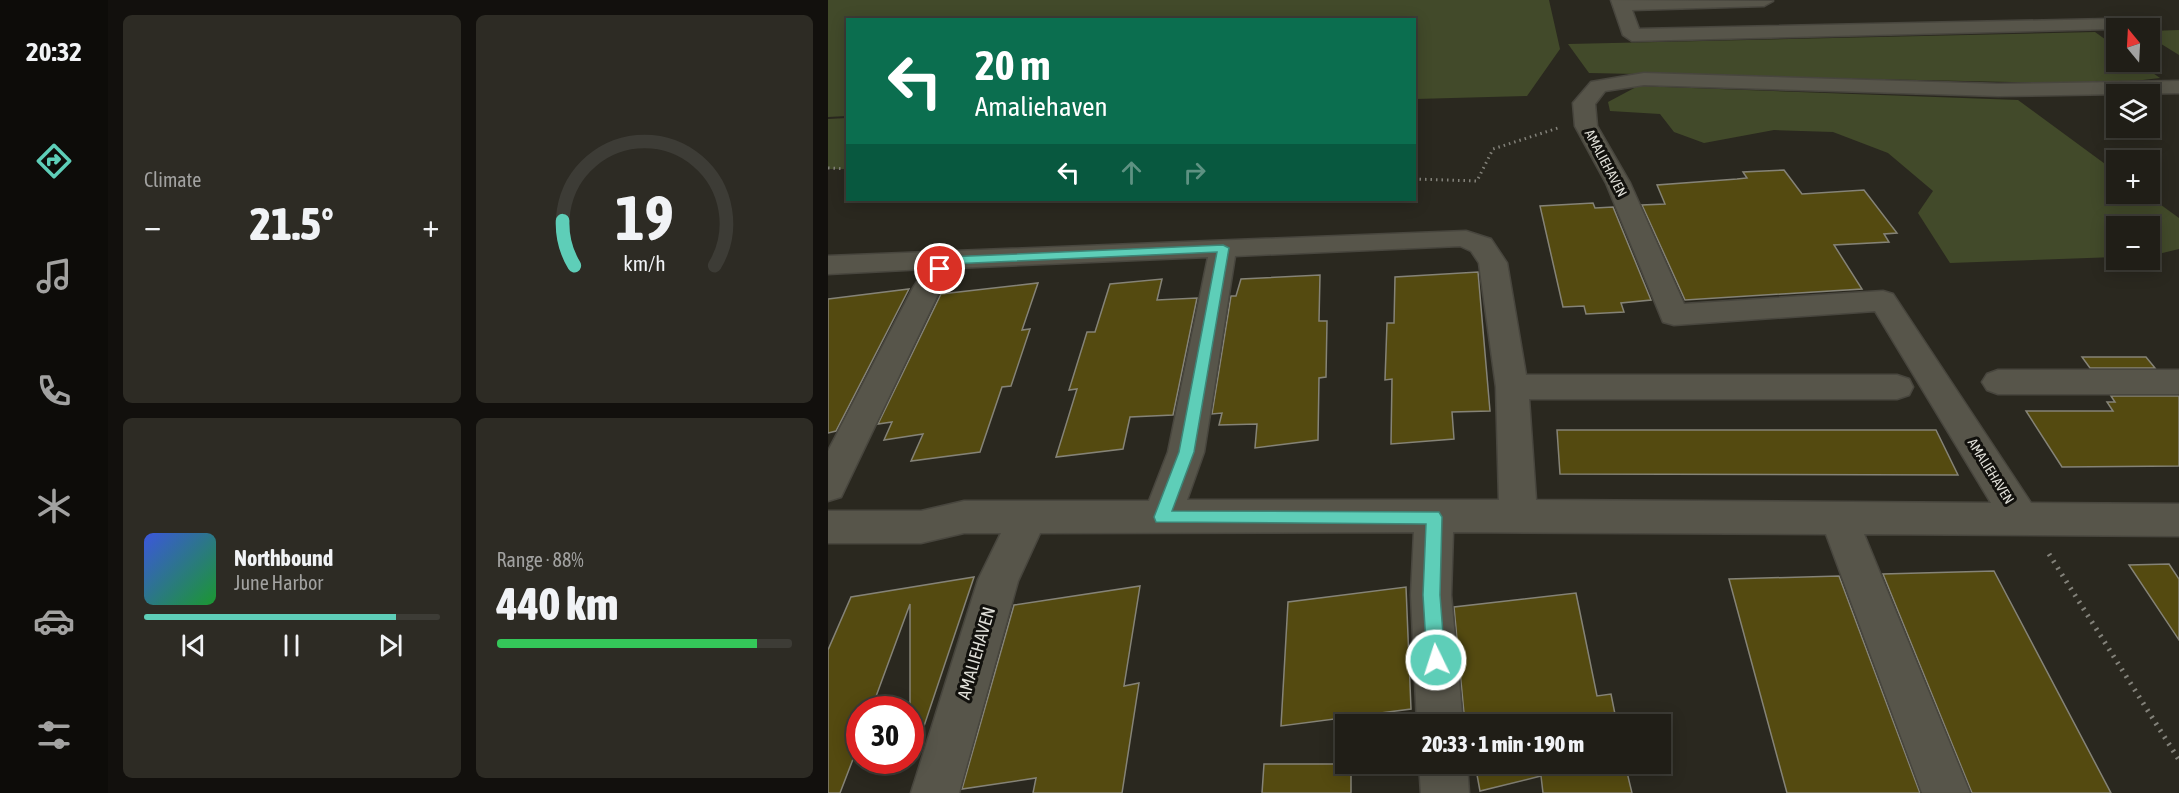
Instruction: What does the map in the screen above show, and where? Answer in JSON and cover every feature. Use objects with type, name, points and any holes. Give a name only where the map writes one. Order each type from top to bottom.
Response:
[{"type":"street","points":[[1791,33],[1763,1],[1621,2],[1632,35],[1791,33],[2106,24]]},
{"type":"street","name":"AMALIEHAVEN","points":[[2021,519],[1883,301],[1674,315],[1618,183],[1586,126],[1584,103],[1598,86],[1644,79],[1998,90],[2179,87]]},
{"type":"street","points":[[828,265],[1460,238],[1478,242],[1485,246],[1493,262],[1512,387],[1518,516]]},
{"type":"street","points":[[1162,517],[1186,452],[1223,248]]},
{"type":"street","points":[[828,486],[927,288],[946,260]]},
{"type":"street","points":[[1998,382],[2179,382]]},
{"type":"street","points":[[1512,387],[1897,387]]},
{"type":"street","name":"AMALIEHAVEN","points":[[828,527],[921,527],[964,517],[1518,516],[2179,520]]},
{"type":"street","name":"AMALIEHAVEN","points":[[935,793],[998,580],[1029,517]]},
{"type":"street","points":[[1434,517],[1431,595],[1439,714]]},
{"type":"street","points":[[1839,519],[1946,793]]},
{"type":"street","points":[[1444,774],[1445,793]]},
{"type":"path","points":[[1416,179],[1477,181],[1493,149],[1552,128],[1586,126]]},
{"type":"path","points":[[828,168],[846,169]]},
{"type":"path","points":[[2021,519],[2040,540],[2179,760]]},
{"type":"green space","points":[[828,0],[1549,0],[1560,49],[1527,96],[1416,99],[1416,18],[846,18],[846,116],[828,117]]},
{"type":"green space","points":[[2179,30],[2179,55],[2160,43],[2160,31]]},
{"type":"green space","points":[[2095,32],[2106,40],[2106,72],[2151,72],[2160,78],[2109,84],[1589,73],[1568,44]]},
{"type":"green space","points":[[1638,86],[2018,100],[2106,165],[2106,204],[2160,204],[2179,218],[2179,249],[2160,254],[2160,216],[2106,216],[2106,257],[1950,263],[1918,213],[1933,191],[1888,153],[1833,132],[1774,130],[1704,143],[1674,132],[1660,114],[1610,111],[1608,102]]},
{"type":"green space","points":[[846,118],[846,169],[828,169],[828,119]]},
{"type":"building","points":[[1784,170],[1802,194],[1864,190],[1897,233],[1884,234],[1889,242],[1834,245],[1862,289],[1685,300],[1642,205],[1665,204],[1657,185],[1747,178],[1743,172]]},
{"type":"building","points":[[1593,203],[1595,208],[1613,207],[1651,300],[1621,303],[1624,312],[1586,314],[1584,306],[1563,307],[1540,206]]},
{"type":"building","points":[[1478,272],[1490,411],[1452,412],[1454,439],[1391,444],[1392,379],[1385,380],[1387,323],[1394,323],[1395,277]]},
{"type":"building","points":[[1320,275],[1319,321],[1327,321],[1326,377],[1319,378],[1318,440],[1255,448],[1257,424],[1219,425],[1222,413],[1212,414],[1231,296],[1236,296],[1241,279]]},
{"type":"building","points":[[1162,279],[1157,300],[1197,298],[1173,415],[1130,417],[1123,449],[1056,457],[1077,389],[1069,390],[1087,332],[1095,332],[1110,284]]},
{"type":"building","points":[[1038,283],[1022,330],[1030,329],[1011,386],[1002,387],[980,452],[911,461],[923,434],[884,440],[892,422],[878,424],[941,294]]},
{"type":"building","points":[[909,289],[836,431],[828,433],[828,299]]},
{"type":"building","points":[[2082,357],[2146,357],[2155,368],[2090,368]]},
{"type":"building","points":[[2111,396],[2179,396],[2179,466],[2062,467],[2026,411],[2113,411],[2107,402],[2115,402]]},
{"type":"building","points":[[1557,430],[1936,430],[1958,475],[1560,474]]},
{"type":"building","points":[[2169,564],[2179,579],[2179,640],[2129,565]]},
{"type":"building","points":[[1994,571],[2111,793],[1972,793],[1883,574]]},
{"type":"building","points":[[1839,576],[1920,793],[1787,793],[1729,579]]},
{"type":"building","points":[[974,577],[924,726],[924,696],[910,696],[910,604],[876,696],[846,696],[847,774],[840,793],[828,793],[828,650],[851,597]]},
{"type":"building","points":[[1140,586],[1124,686],[1139,683],[1122,793],[1033,793],[1036,778],[962,789],[1014,605]]},
{"type":"building","points":[[1406,587],[1411,709],[1373,714],[1335,714],[1335,719],[1281,726],[1288,602]]},
{"type":"building","points":[[1576,593],[1597,696],[1611,694],[1615,714],[1464,714],[1454,607]]},
{"type":"building","points":[[1264,764],[1335,764],[1335,774],[1351,774],[1351,793],[1262,793]]},
{"type":"building","points":[[1477,774],[1627,774],[1632,793],[1543,793],[1541,776],[1480,791]]},
{"type":"route","points":[[940,269],[946,260],[1223,248],[1186,452],[1162,517],[1434,517],[1431,595],[1436,660]]}]
